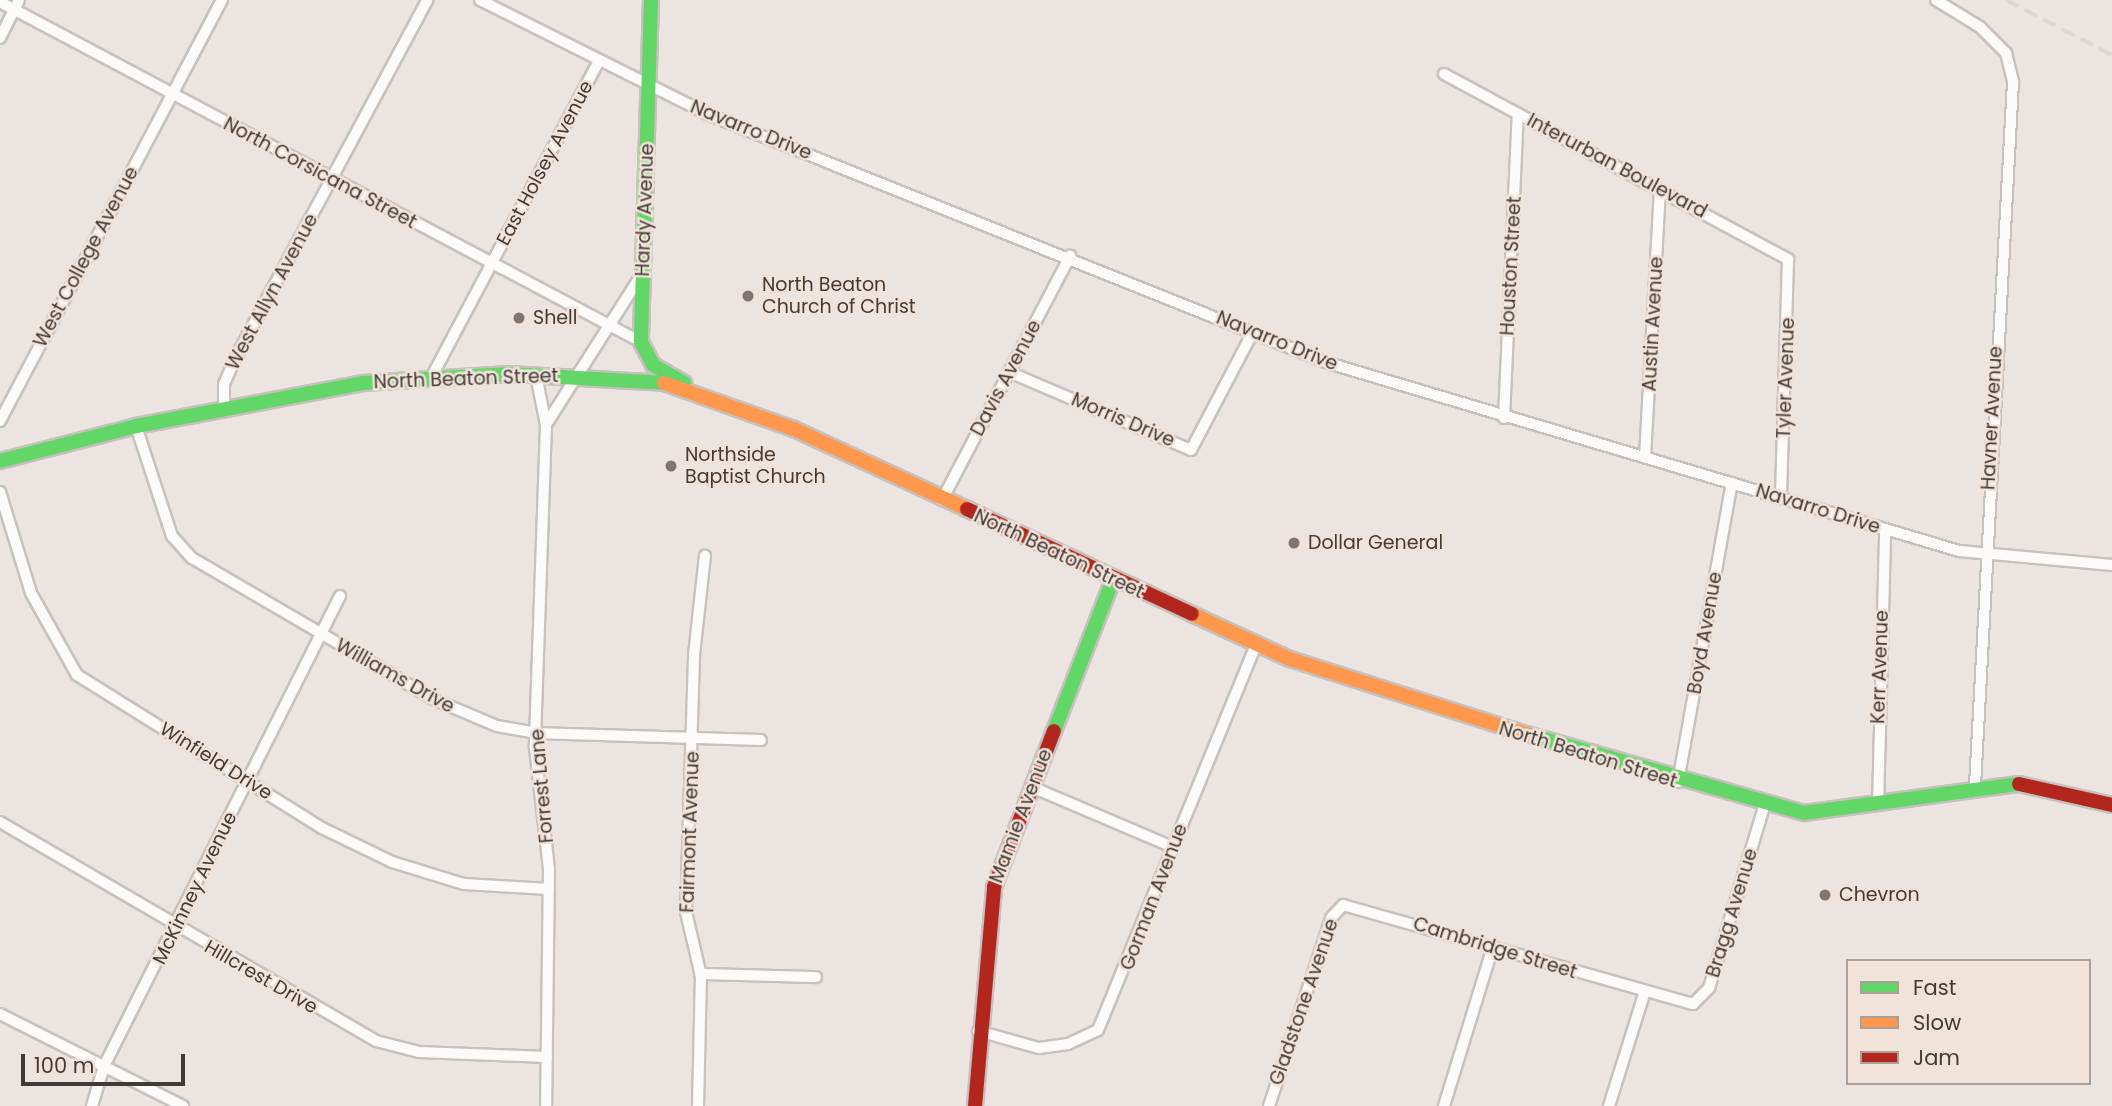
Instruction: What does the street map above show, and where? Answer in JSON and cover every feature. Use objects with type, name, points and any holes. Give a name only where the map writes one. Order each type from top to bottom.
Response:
[{"type":"main road","name":"Hardy Avenue","points":[[641,342],[651,0]]},
{"type":"main road","points":[[641,342],[653,365],[698,391]]},
{"type":"main road","name":"North Beaton Street","points":[[0,461],[136,426],[224,407],[364,383],[536,375],[572,376],[698,391],[1256,645],[1429,707],[1678,782],[1764,807],[1826,813],[1975,785],[2052,787],[2112,805]]},
{"type":"main road","name":"Mamie Avenue","points":[[975,1106],[977,1031],[994,887],[1113,580]]},
{"type":"street","name":"West College Avenue","points":[[0,421],[222,0]]},
{"type":"street","name":"West Allyn Avenue","points":[[224,407],[228,374],[427,0]]},
{"type":"street","name":"Navarro Drive","points":[[480,0],[649,87],[1253,332],[1504,418],[1986,557],[2112,565]]},
{"type":"street","name":"Havner Avenue","points":[[1936,0],[1980,27],[2006,53],[2013,82],[1975,785]]},
{"type":"street","name":"North Corsicana Street","points":[[0,2],[16,4],[173,94],[332,180],[641,342]]},
{"type":"street","points":[[0,38],[16,4]]},
{"type":"street","name":"East Holsey Avenue","points":[[431,378],[599,61]]},
{"type":"street","name":"Interurban Boulevard","points":[[1444,74],[1788,259]]},
{"type":"street","name":"Houston Street","points":[[1504,418],[1518,114]]},
{"type":"street","name":"Austin Avenue","points":[[1645,457],[1660,190]]},
{"type":"street","name":"Davis Avenue","points":[[942,500],[1070,256]]},
{"type":"street","name":"Tyler Avenue","points":[[1781,498],[1788,259]]},
{"type":"street","name":"Forrest Lane","points":[[546,425],[572,376],[608,327],[643,270]]},
{"type":"street","name":"Morris Drive","points":[[1009,372],[1191,450],[1253,332]]},
{"type":"street","name":"Forrest Lane","points":[[536,375],[546,425],[536,733],[549,889],[546,1106]]},
{"type":"street","name":"Williams Drive","points":[[136,426],[182,548],[319,634],[464,713],[536,733],[693,734],[761,740]]},
{"type":"street","name":"Boyd Avenue","points":[[1678,782],[1732,483]]},
{"type":"street","name":"Winfield Drive","points":[[0,492],[31,593],[67,665],[322,828],[420,874],[464,884],[549,889]]},
{"type":"street","name":"Kerr Avenue","points":[[1878,805],[1885,529]]},
{"type":"street","name":"Fairmont Avenue","points":[[698,1106],[700,974],[686,912],[693,734],[705,556]]},
{"type":"street","name":"McKinney Avenue","points":[[92,1106],[104,1066],[178,929],[247,781],[340,596]]},
{"type":"street","name":"Gorman Avenue","points":[[977,1031],[1039,1048],[1068,1044],[1098,1030],[1256,645]]},
{"type":"street","points":[[1032,787],[1173,848]]},
{"type":"street","name":"Bragg Avenue","points":[[1644,994],[1684,1005],[1704,998],[1764,807]]},
{"type":"street","name":"Hillcrest Drive","points":[[0,822],[178,929],[376,1041],[419,1052],[547,1057]]},
{"type":"street","name":"Cambridge Street","points":[[1346,905],[1644,994]]},
{"type":"street","name":"Gladstone Avenue","points":[[1269,1106],[1331,918],[1346,905]]},
{"type":"street","points":[[1444,1106],[1493,947]]},
{"type":"street","points":[[700,974],[816,977]]},
{"type":"street","points":[[1609,1106],[1644,994]]},
{"type":"street","points":[[0,1014],[183,1106]]},
{"type":"railway","points":[[2006,0],[2112,55]]},
{"type":"traffic: fast","points":[[651,0],[641,342],[653,365],[684,383]]},
{"type":"traffic: fast","points":[[0,461],[136,426],[364,383],[510,374],[664,383]]},
{"type":"traffic: fast","points":[[1054,731],[1113,580]]},
{"type":"traffic: fast","points":[[1530,735],[1804,813],[2019,784]]},
{"type":"traffic: slow","points":[[664,383],[794,429],[967,509]]},
{"type":"traffic: slow","points":[[1192,614],[1290,659],[1530,735]]},
{"type":"traffic: jam","points":[[967,509],[1192,614]]},
{"type":"traffic: jam","points":[[975,1106],[994,887],[1054,731]]},
{"type":"traffic: jam","points":[[2019,784],[2112,805]]},
{"type":"place","name":"North Beaton Church of Christ","points":[[748,296]]},
{"type":"place","name":"Shell","points":[[519,318]]},
{"type":"place","name":"Northside Baptist Church","points":[[671,466]]},
{"type":"place","name":"Dollar General","points":[[1294,543]]},
{"type":"place","name":"Chevron","points":[[1825,895]]}]
